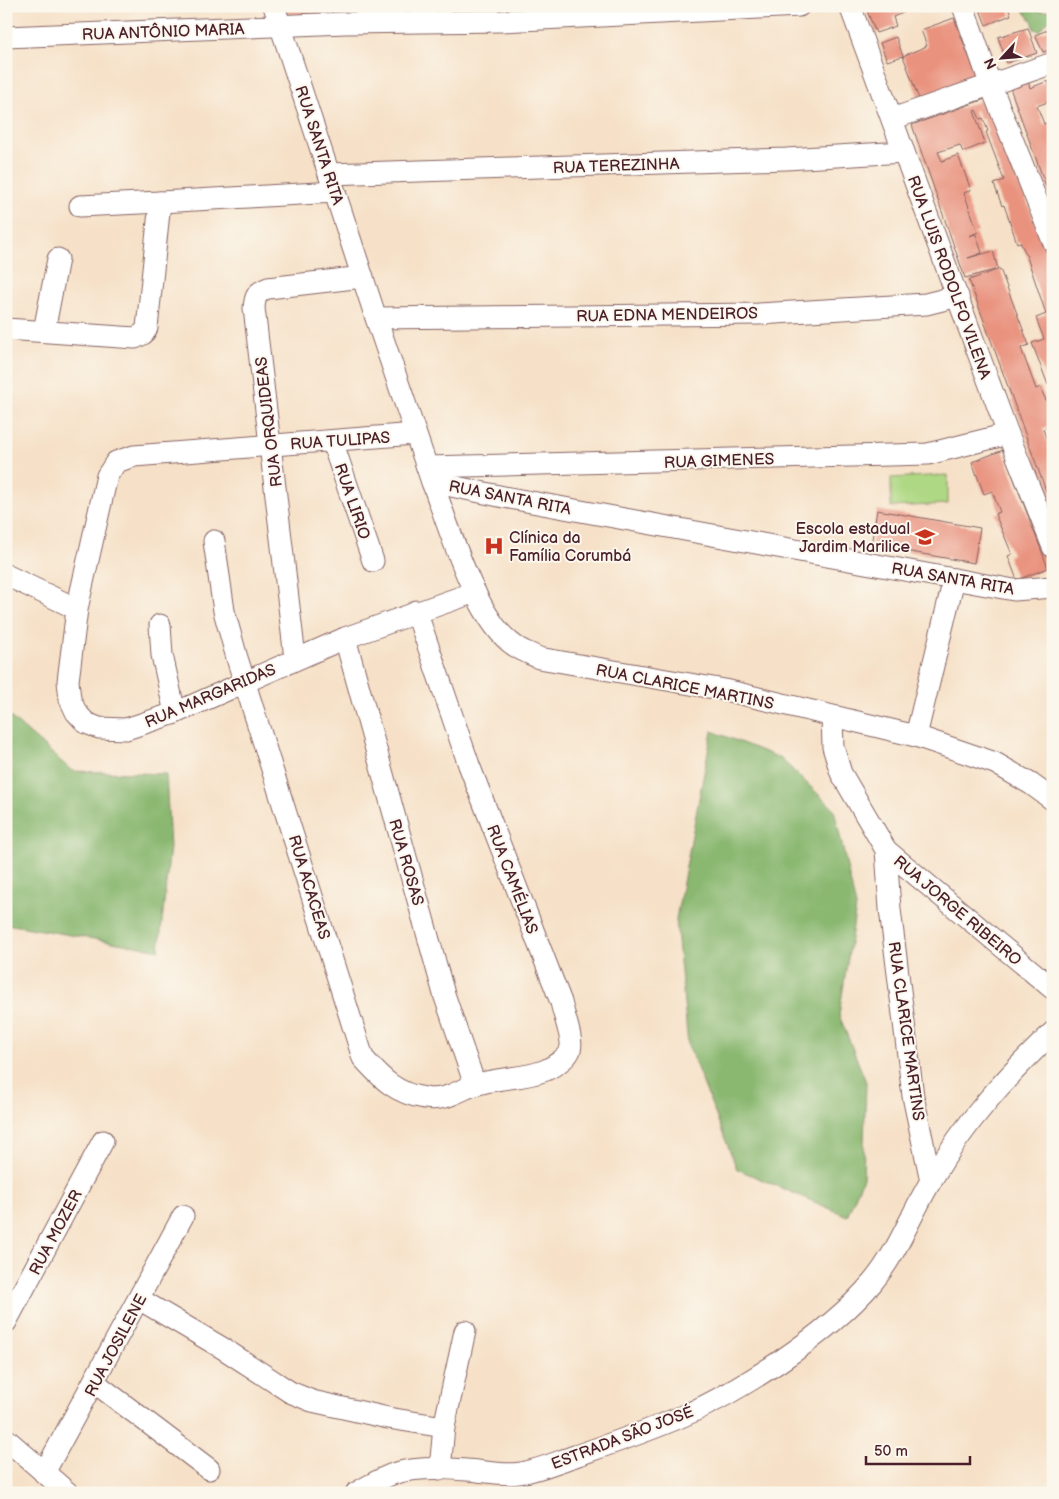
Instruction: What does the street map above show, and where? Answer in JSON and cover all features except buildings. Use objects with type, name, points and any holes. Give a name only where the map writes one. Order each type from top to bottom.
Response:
[{"type":"street","name":"RUA ANTÔNIO MARIA","points":[[6,37],[277,16],[502,21],[799,6]]},
{"type":"street","name":"RUA LUIS RODOLFO VILENA","points":[[850,6],[1008,434],[1053,547]]},
{"type":"street","points":[[963,6],[991,86],[1053,241]]},
{"type":"street","name":"RUA SANTA RITA","points":[[277,16],[376,318],[430,475],[504,498],[1014,590],[1053,587]]},
{"type":"street","points":[[892,119],[1053,63]]},
{"type":"street","name":"RUA TEREZINHA","points":[[80,206],[160,202],[332,183],[904,152]]},
{"type":"street","points":[[6,329],[135,338],[143,334],[147,328],[160,202]]},
{"type":"street","points":[[44,331],[58,259]]},
{"type":"street","name":"RUA ORQUIDEAS","points":[[296,658],[254,308],[255,298],[258,292],[268,288],[363,277]]},
{"type":"street","name":"RUA EDNA MENDEIROS","points":[[376,318],[759,314],[926,304],[958,296]]},
{"type":"street","name":"RUA TULIPAS","points":[[116,462],[134,456],[415,434]]},
{"type":"street","name":"RUA GIMENES","points":[[430,475],[928,454],[1008,434]]},
{"type":"street","name":"RUA LIRIO","points":[[332,441],[374,561]]},
{"type":"street","name":"RUA MARGARIDAS","points":[[116,462],[107,476],[77,609],[68,681],[70,699],[76,712],[86,723],[99,728],[126,729],[174,713],[345,638],[416,611],[475,592]]},
{"type":"street","name":"RUA CLARICE MARTINS","points":[[430,475],[475,592],[493,626],[514,646],[539,658],[725,690],[832,717],[833,747],[841,773],[886,850],[890,909],[913,1096],[930,1181]]},
{"type":"street","points":[[214,542],[224,611],[246,681]]},
{"type":"street","points":[[6,575],[77,609]]},
{"type":"street","points":[[916,736],[954,579]]},
{"type":"street","points":[[51,597],[83,585]]},
{"type":"street","name":"RUA CAMÉLIAS","points":[[388,1085],[416,1096],[436,1099],[456,1094],[475,1085],[546,1070],[562,1060],[570,1050],[571,1041],[560,1002],[469,766],[416,611]]},
{"type":"street","points":[[160,625],[162,655],[174,713]]},
{"type":"street","name":"RUA ROSAS","points":[[345,638],[444,994],[475,1085]]},
{"type":"street","name":"RUA ACACEAS","points":[[246,681],[363,1058],[388,1085]]},
{"type":"street","points":[[832,717],[916,736],[996,763],[1053,800]]},
{"type":"street","name":"RUA JORGE RIBEIRO","points":[[886,850],[1053,989]]},
{"type":"street","name":"ESTRADA SÃO JOSÉ","points":[[356,1493],[396,1473],[440,1469],[505,1474],[520,1473],[647,1431],[710,1402],[804,1344],[854,1302],[887,1264],[930,1181],[958,1136],[1004,1079],[1053,1032]]},
{"type":"street","name":"RUA MOZER","points":[[6,1322],[103,1141]]},
{"type":"street","name":"RUA JOSILENE","points":[[44,1473],[140,1299],[183,1216]]},
{"type":"street","points":[[140,1299],[297,1395],[312,1401],[369,1414],[444,1427]]},
{"type":"street","points":[[440,1469],[444,1427],[465,1331]]},
{"type":"street","points":[[94,1382],[209,1469]]},
{"type":"street","points":[[6,1439],[68,1493]]},
{"type":"green space","points":[[1020,6],[1037,6],[1039,12],[1053,10],[1053,15],[1040,31],[1034,29],[1033,22]]},
{"type":"green space","points":[[948,475],[948,504],[891,507],[891,478]]},
{"type":"green space","points":[[6,713],[72,771],[166,774],[170,847],[159,950],[6,924]]},
{"type":"green space","points":[[712,731],[780,758],[834,809],[856,907],[839,1015],[866,1082],[863,1178],[847,1216],[737,1169],[688,1045],[676,919]]},
{"type":"place","name":"Escola estadual Jardim Marilice","points":[[925,537]]},
{"type":"place","name":"Clínica da Família Corumbá","points":[[494,546]]}]
